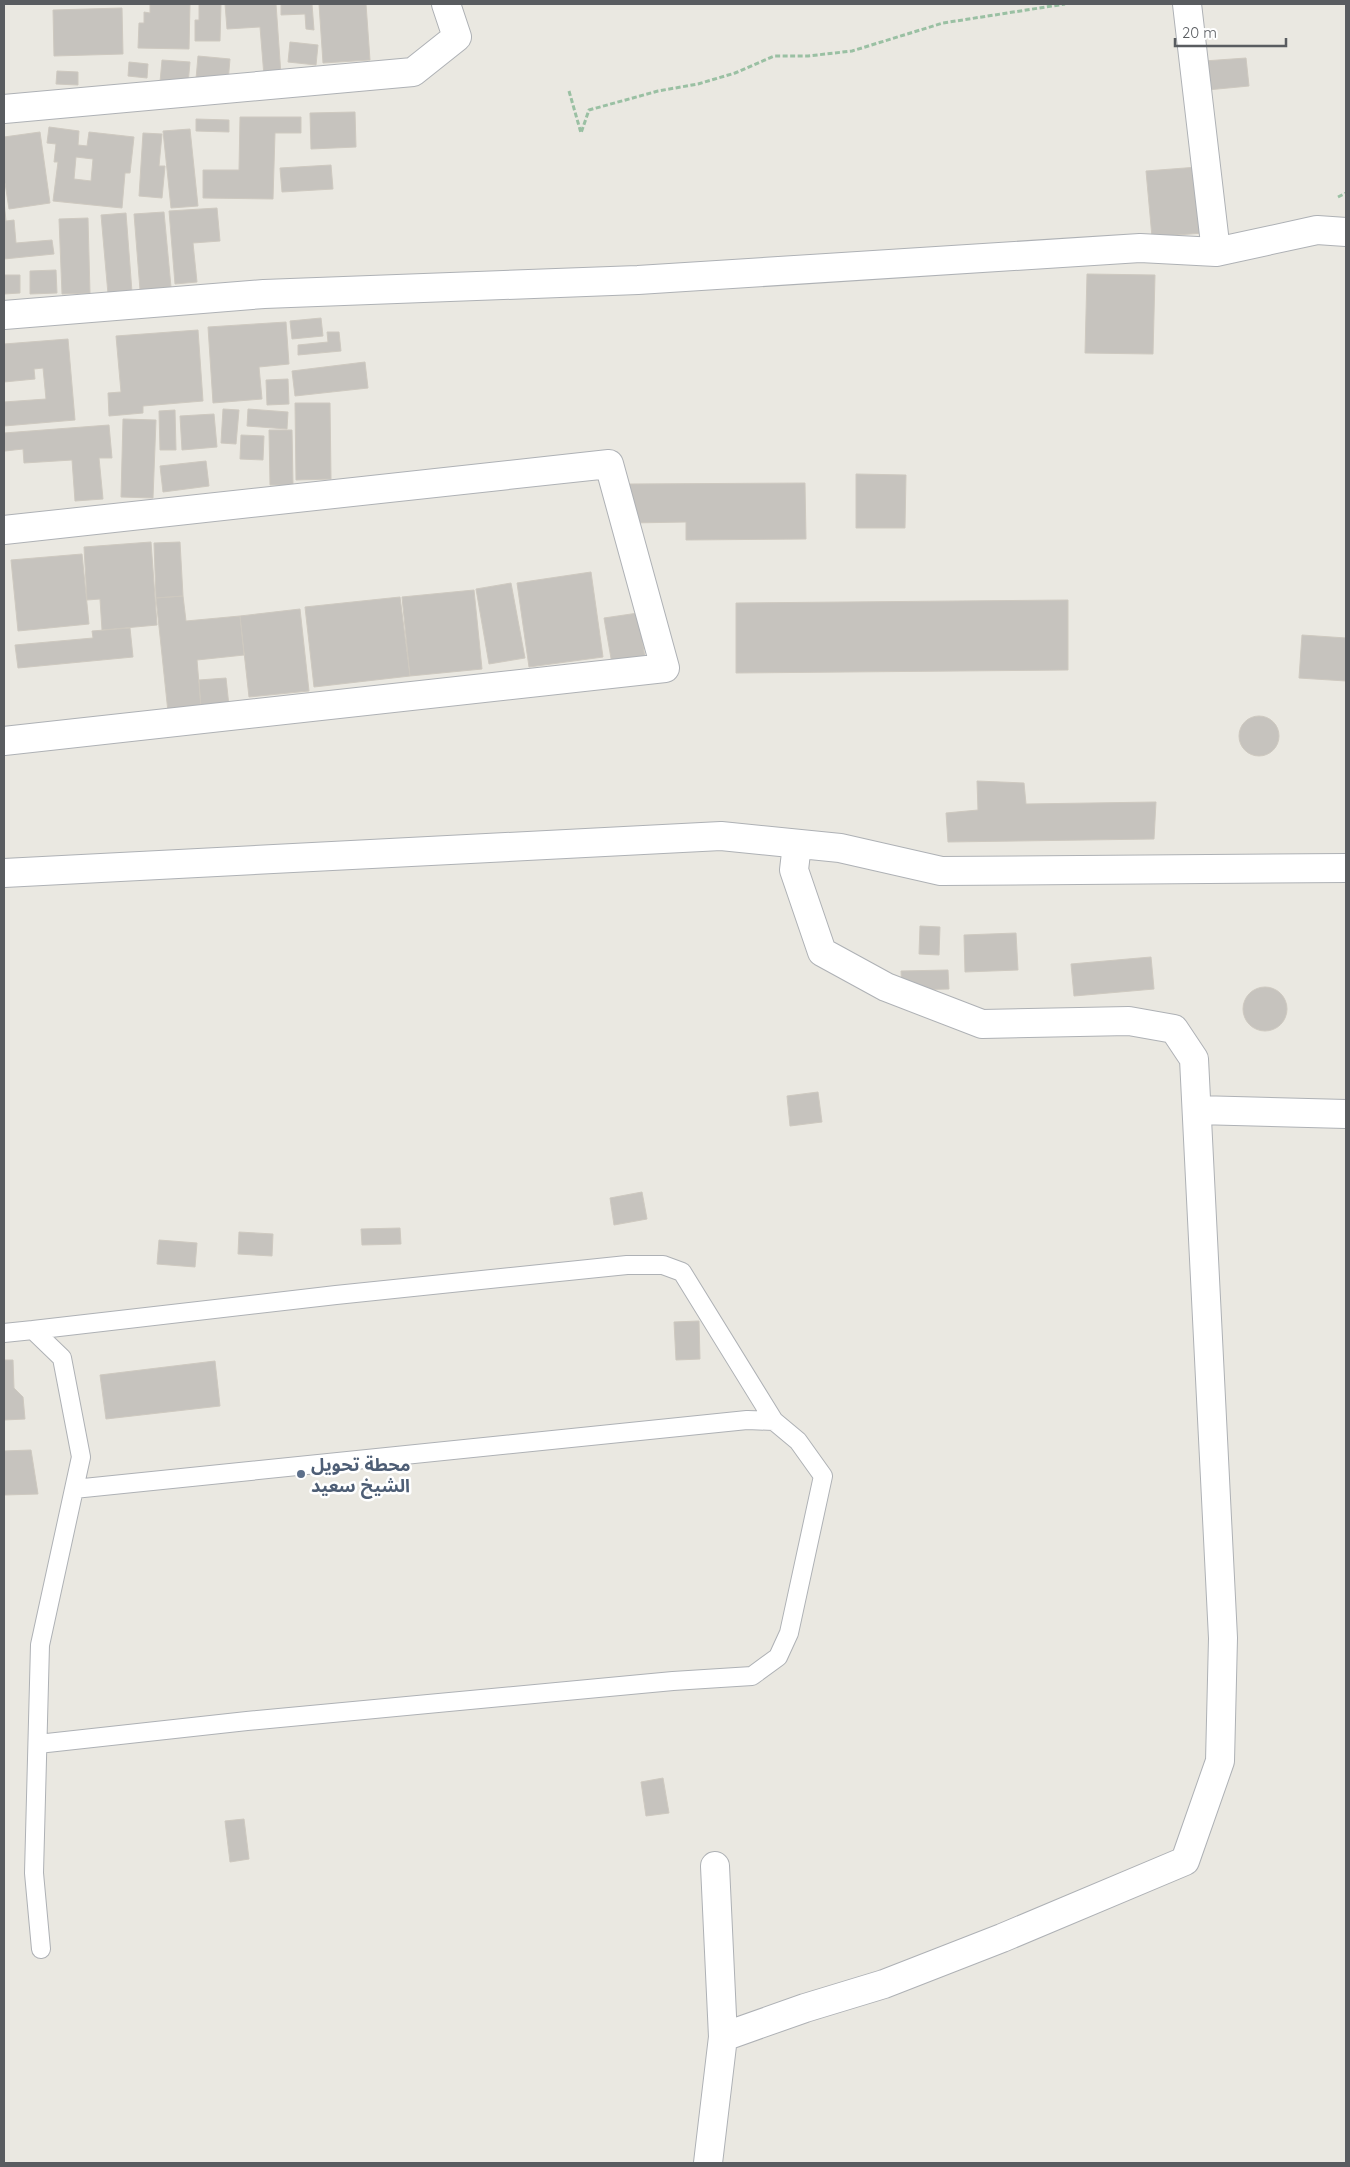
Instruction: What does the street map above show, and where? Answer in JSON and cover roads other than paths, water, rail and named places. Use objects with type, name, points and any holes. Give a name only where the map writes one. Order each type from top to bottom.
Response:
[{"type":"street","points":[[4,109],[412,72],[457,37],[446,4]]},
{"type":"street","points":[[1188,4],[1216,252]]},
{"type":"street","points":[[4,315],[264,294],[609,282],[1140,248],[1216,252],[1317,230],[1346,232]]},
{"type":"street","points":[[4,530],[609,464],[666,668],[4,741]]},
{"type":"street","points":[[4,873],[721,836],[840,848],[941,872],[1346,868]]},
{"type":"street","points":[[723,2037],[805,2008],[884,1984],[1002,1938],[1185,1861],[1220,1761],[1223,1648],[1194,1059],[1174,1029],[1129,1020],[982,1024],[886,987],[822,952],[794,870],[797,844]]},
{"type":"street","points":[[1197,1110],[1346,1114]]},
{"type":"street","points":[[708,2163],[723,2037],[715,1866]]},
{"type":"lane","points":[[4,1333],[336,1295],[618,1266],[663,1265],[682,1272],[774,1421],[798,1441],[823,1476],[789,1633],[778,1657],[752,1676],[614,1686],[257,1720],[38,1744]]},
{"type":"lane","points":[[33,1330],[62,1358],[81,1457],[40,1646],[34,1873],[41,1949]]},
{"type":"lane","points":[[74,1489],[747,1420],[774,1421]]},
{"type":"place","name":"محطة تحويل الشيخ سعيد","points":[[301,1474]]}]
